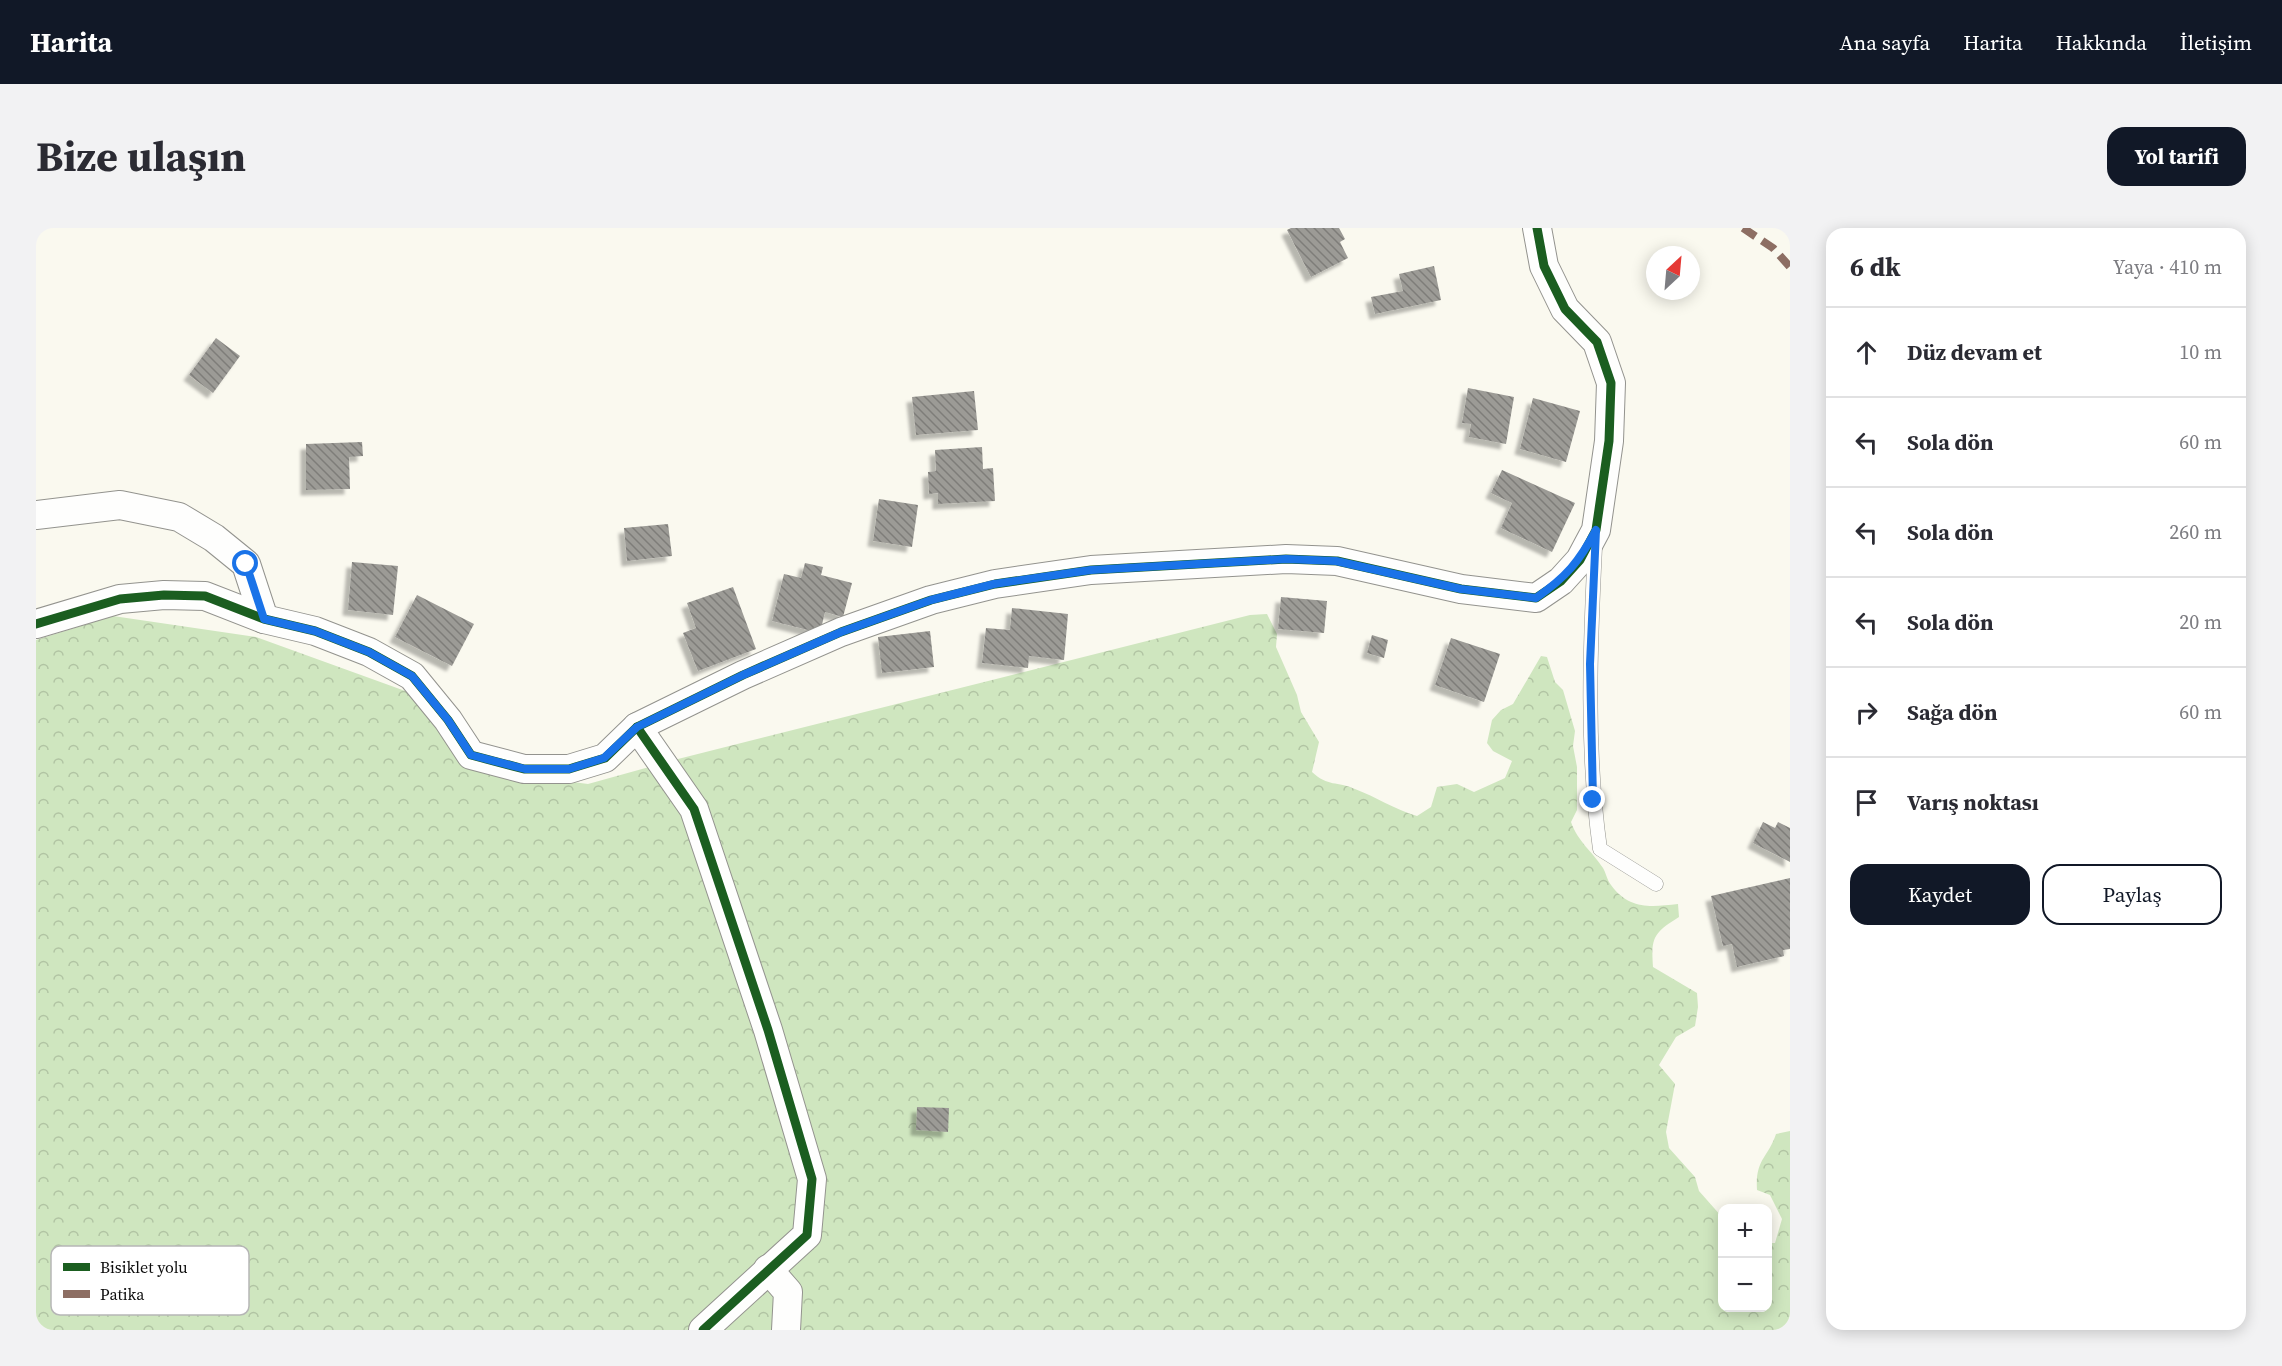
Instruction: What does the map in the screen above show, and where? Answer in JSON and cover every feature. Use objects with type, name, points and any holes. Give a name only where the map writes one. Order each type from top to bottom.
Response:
[{"type":"street","points":[[36,624],[120,599],[164,595],[205,596],[264,619],[315,631],[369,652],[412,676],[448,720],[471,755],[525,769],[569,769],[604,758],[637,727],[743,675],[841,632],[931,600],[994,584],[1091,570],[1286,559],[1336,561],[1461,589],[1536,598],[1561,581],[1573,567],[1596,530],[1609,441],[1611,383],[1597,342],[1565,309],[1544,266],[1537,228]]},
{"type":"street","points":[[36,515],[120,505],[178,517],[214,538],[246,564],[264,619]]},
{"type":"street","points":[[637,727],[694,808],[768,1030],[812,1179],[807,1235],[704,1330]]},
{"type":"street","points":[[768,1269],[788,1292],[786,1330]]},
{"type":"lane","points":[[1596,530],[1590,664],[1593,800],[1600,849],[1656,884]]},
{"type":"green space","points":[[1267,614],[1277,634],[1276,647],[1297,695],[1301,712],[1319,742],[1312,772],[1323,780],[1355,789],[1417,816],[1431,807],[1437,787],[1457,784],[1474,792],[1505,778],[1512,761],[1493,751],[1487,743],[1492,720],[1501,710],[1513,704],[1541,656],[1547,657],[1555,682],[1563,690],[1575,731],[1573,746],[1577,767],[1577,810],[1571,822],[1574,829],[1603,868],[1608,881],[1625,899],[1650,906],[1678,904],[1679,917],[1664,927],[1655,937],[1653,967],[1697,993],[1698,1007],[1695,1026],[1676,1037],[1659,1065],[1675,1084],[1666,1132],[1669,1148],[1695,1177],[1699,1191],[1718,1212],[1718,1312],[1772,1312],[1772,1243],[1775,1243],[1782,1219],[1770,1195],[1757,1190],[1757,1180],[1760,1165],[1776,1134],[1790,1131],[1790,1330],[36,1330],[36,640],[113,616],[256,637],[408,692],[467,768],[588,784],[678,759],[1250,615]]},
{"type":"building","points":[[1291,228],[1339,228],[1345,239],[1340,242],[1348,258],[1311,277],[1287,230]]},
{"type":"building","points":[[1434,266],[1441,300],[1375,314],[1371,297],[1403,291],[1399,274]]},
{"type":"building","points":[[216,338],[240,356],[213,393],[189,375]]},
{"type":"building","points":[[1468,388],[1514,397],[1506,444],[1469,437],[1471,424],[1462,423]]},
{"type":"building","points":[[974,391],[978,430],[916,435],[912,397]]},
{"type":"building","points":[[1533,398],[1580,411],[1566,462],[1520,449]]},
{"type":"building","points":[[362,442],[363,456],[349,457],[350,489],[306,490],[306,444]]},
{"type":"building","points":[[982,447],[983,469],[993,468],[995,501],[938,504],[938,493],[929,494],[928,472],[936,471],[935,450]]},
{"type":"building","points":[[1502,470],[1575,503],[1552,552],[1501,528],[1512,503],[1491,493]]},
{"type":"building","points":[[879,499],[918,505],[912,547],[873,541]]},
{"type":"building","points":[[668,524],[672,556],[627,561],[624,528]]},
{"type":"building","points":[[352,562],[398,566],[393,615],[348,610]]},
{"type":"building","points":[[805,563],[823,567],[821,575],[852,583],[843,617],[825,612],[820,633],[772,621],[784,574],[801,578]]},
{"type":"building","points":[[733,587],[756,649],[698,671],[683,633],[696,628],[687,603]]},
{"type":"building","points":[[417,595],[474,624],[452,666],[395,637]]},
{"type":"building","points":[[1281,597],[1327,601],[1324,633],[1278,629]]},
{"type":"building","points":[[1012,608],[1068,614],[1064,660],[1029,656],[1028,668],[982,663],[986,628],[1010,630]]},
{"type":"building","points":[[930,631],[934,667],[882,673],[878,637]]},
{"type":"building","points":[[1372,635],[1388,640],[1384,658],[1367,653]]},
{"type":"building","points":[[1451,638],[1500,654],[1484,702],[1435,685]]},
{"type":"building","points":[[1763,822],[1775,828],[1778,822],[1790,828],[1790,862],[1753,843]]},
{"type":"building","points":[[1790,878],[1790,949],[1783,950],[1784,956],[1737,967],[1732,944],[1723,946],[1711,896]]},
{"type":"building","points":[[917,1107],[949,1108],[948,1132],[916,1130]]},
{"type":"marked path","points":[[1743,228],[1773,248],[1790,267]]},
{"type":"cycle path","points":[[36,624],[120,599],[164,595],[205,596],[264,619],[315,631],[369,652],[412,676],[448,720],[471,755],[524,769],[569,769],[605,758],[637,727],[743,675],[841,632],[931,600],[995,584],[1091,570],[1286,559],[1337,561],[1461,589],[1536,598],[1561,581],[1580,560],[1596,530],[1609,441],[1611,383],[1597,342],[1565,309],[1544,266],[1537,228]]},
{"type":"cycle path","points":[[637,727],[694,809],[768,1030],[812,1179],[807,1235],[703,1330]]},
{"type":"route","points":[[246,564],[264,619],[315,631],[369,652],[412,676],[448,720],[471,755],[525,769],[569,769],[604,758],[637,727],[743,675],[841,632],[931,600],[994,584],[1091,570],[1286,559],[1336,561],[1461,589],[1536,598],[1561,581],[1580,560],[1596,530],[1590,664],[1593,800]]}]
